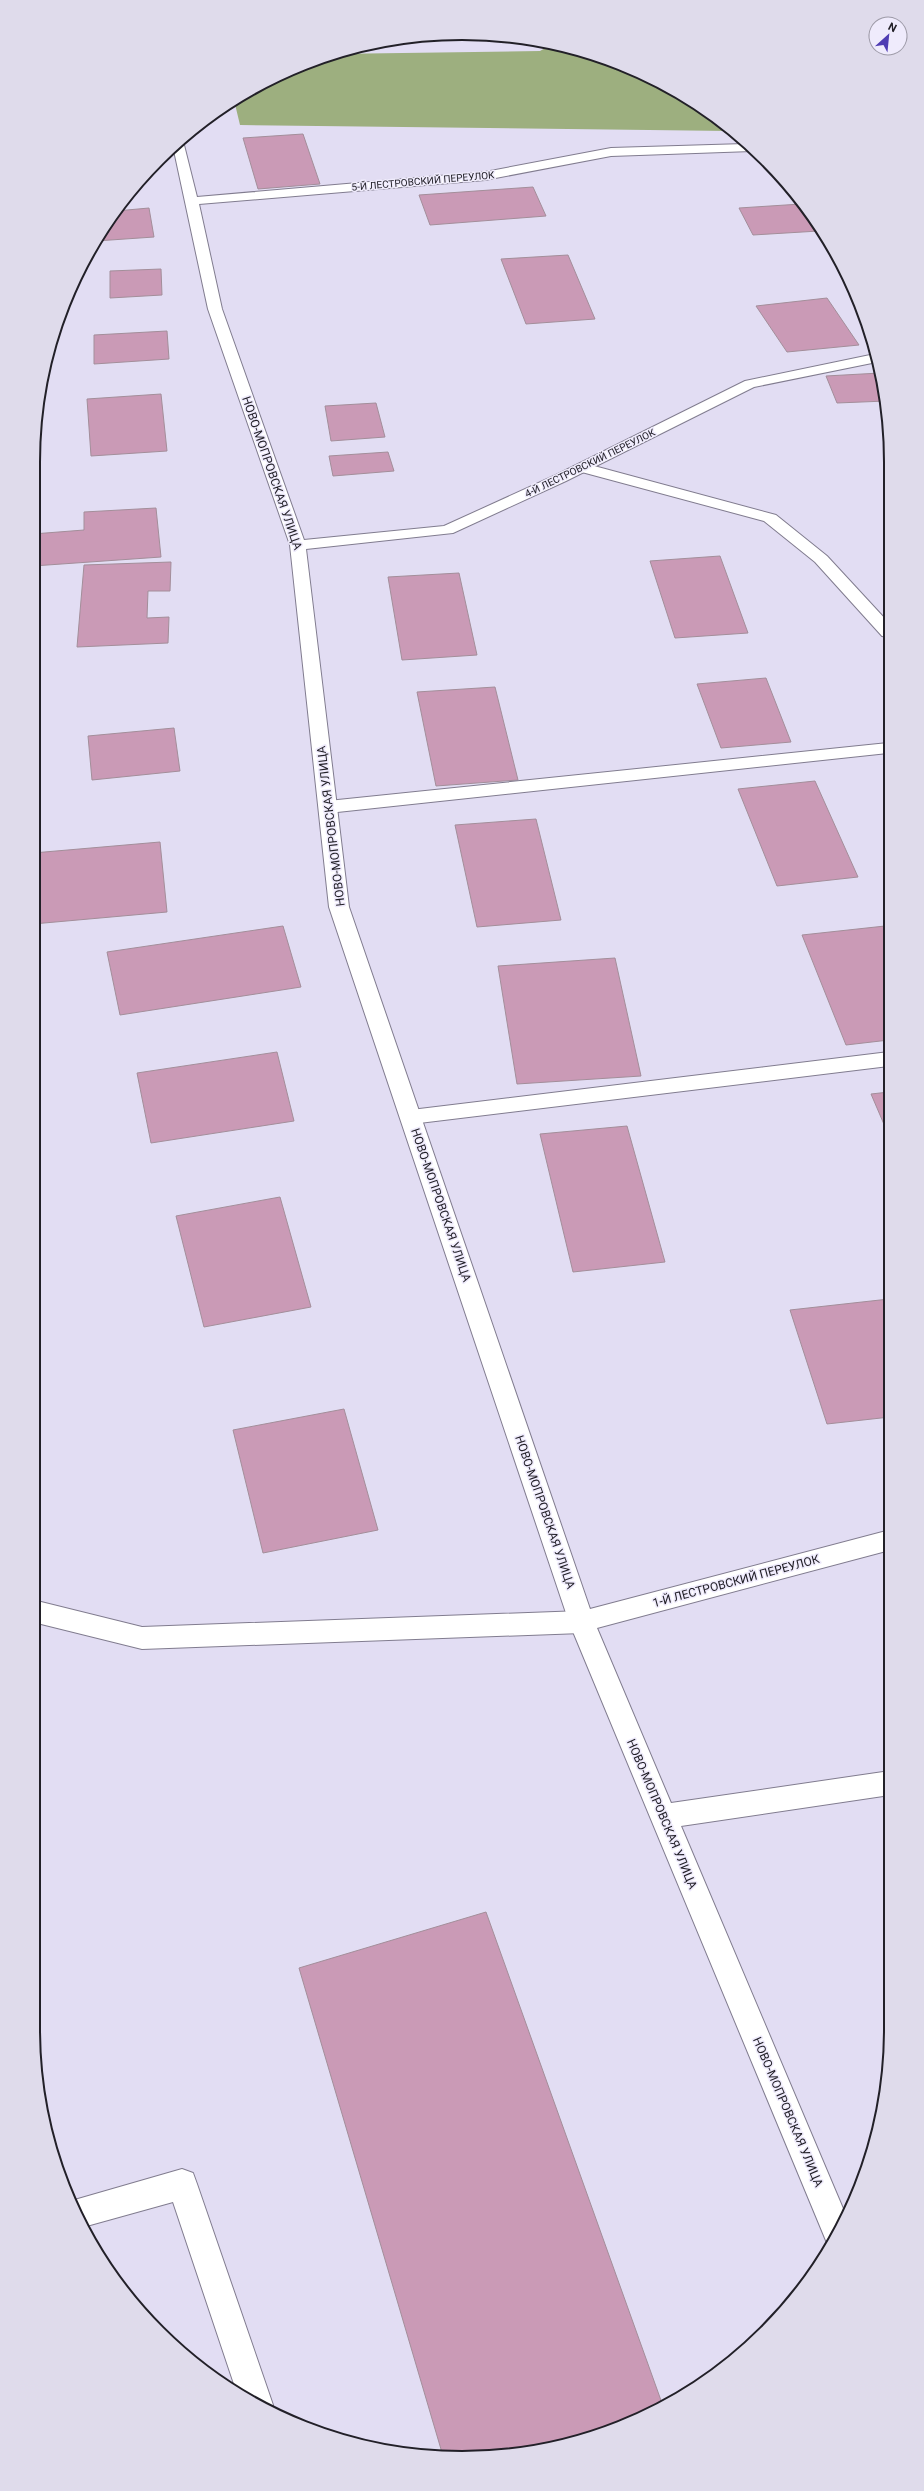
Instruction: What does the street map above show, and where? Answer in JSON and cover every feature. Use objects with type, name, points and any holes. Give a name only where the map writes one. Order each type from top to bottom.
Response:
[{"type":"street","name":"5-Й ЛЕСТРОВСКИЙ ПЕРЕУЛОК","points":[[192,201],[485,176],[611,152],[743,148]]},
{"type":"street","name":"НОВО-МОПРОВСКАЯ УЛИЦА","points":[[180,149],[215,309],[298,545],[339,907],[582,1622],[835,2225]]},
{"type":"street","name":"4-Й ЛЕСТРОВСКИЙ ПЕРЕУЛОК","points":[[298,545],[447,530],[583,468],[750,384],[871,359]]},
{"type":"street","points":[[583,468],[770,518],[821,558],[884,628]]},
{"type":"street","points":[[328,807],[884,748]]},
{"type":"street","points":[[411,1117],[884,1059]]},
{"type":"street","name":"1-Й ЛЕСТРОВСКИЙ ПЕРЕУЛОК","points":[[40,1613],[142,1638],[582,1622],[884,1542]]},
{"type":"street","points":[[664,1816],[884,1783]]},
{"type":"street","points":[[82,2212],[182,2184],[254,2396]]},
{"type":"green space","points":[[545,48],[571,54],[598,62],[623,72],[673,97],[724,131],[240,125],[236,106],[275,84],[301,72],[326,62],[355,54],[540,51]]},
{"type":"building","points":[[303,134],[320,184],[258,189],[243,138]]},
{"type":"building","points":[[533,187],[546,216],[430,225],[419,195]]},
{"type":"building","points":[[796,204],[815,231],[753,235],[739,208]]},
{"type":"building","points":[[149,208],[154,237],[103,240],[123,210]]},
{"type":"building","points":[[568,255],[595,319],[526,324],[501,259]]},
{"type":"building","points":[[161,269],[162,295],[110,298],[110,271]]},
{"type":"building","points":[[827,298],[859,345],[787,352],[756,306]]},
{"type":"building","points":[[167,331],[169,359],[94,364],[94,335]]},
{"type":"building","points":[[875,373],[879,401],[837,403],[826,376]]},
{"type":"building","points":[[161,394],[167,451],[91,456],[87,399]]},
{"type":"building","points":[[376,403],[385,437],[331,441],[325,406]]},
{"type":"building","points":[[388,452],[394,471],[333,476],[329,456]]},
{"type":"building","points":[[156,508],[161,557],[40,566],[40,533],[84,530],[84,512]]},
{"type":"building","points":[[720,556],[748,633],[675,638],[650,561]]},
{"type":"building","points":[[171,562],[170,591],[148,591],[147,618],[169,617],[168,643],[77,647],[84,565]]},
{"type":"building","points":[[459,573],[477,655],[402,660],[388,577]]},
{"type":"building","points":[[766,678],[791,742],[721,748],[697,684]]},
{"type":"building","points":[[495,687],[518,780],[436,786],[417,692]]},
{"type":"building","points":[[174,728],[180,771],[92,780],[88,736]]},
{"type":"building","points":[[815,781],[858,877],[777,886],[738,789]]},
{"type":"building","points":[[536,819],[561,920],[477,927],[455,825]]},
{"type":"building","points":[[160,842],[167,912],[40,923],[40,852]]},
{"type":"building","points":[[283,926],[301,987],[120,1015],[107,952]]},
{"type":"building","points":[[884,926],[884,1041],[846,1045],[802,935]]},
{"type":"building","points":[[615,958],[641,1076],[517,1084],[498,966]]},
{"type":"building","points":[[277,1052],[294,1121],[151,1143],[137,1073]]},
{"type":"building","points":[[884,1093],[884,1124],[871,1094]]},
{"type":"building","points":[[627,1126],[665,1262],[573,1272],[540,1134]]},
{"type":"building","points":[[280,1197],[311,1307],[204,1327],[176,1216]]},
{"type":"building","points":[[884,1300],[884,1418],[827,1424],[790,1310]]},
{"type":"building","points":[[344,1409],[378,1530],[263,1553],[233,1430]]},
{"type":"building","points":[[486,1912],[661,2400],[623,2419],[598,2429],[571,2437],[544,2443],[490,2450],[441,2450],[299,1968]]}]
